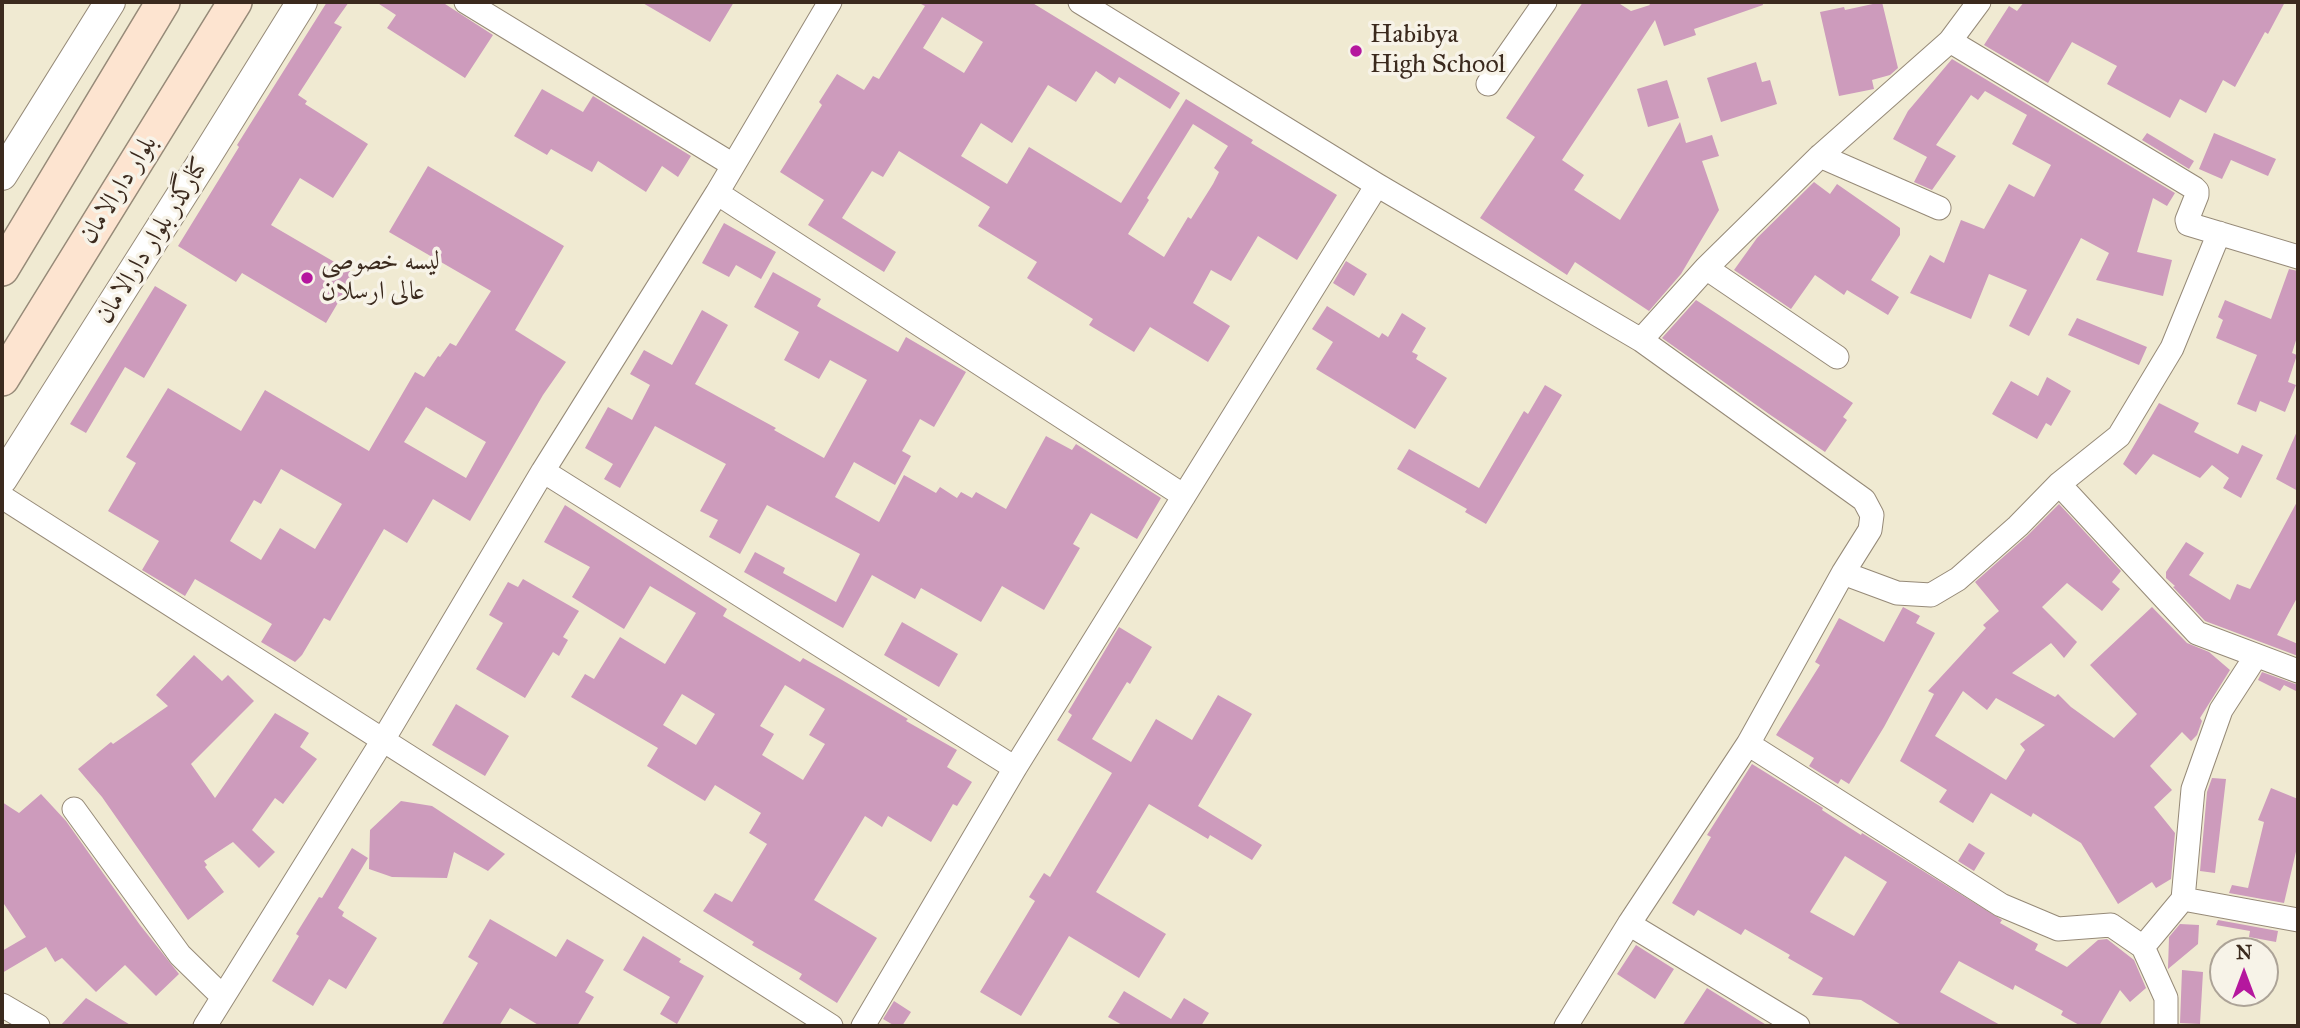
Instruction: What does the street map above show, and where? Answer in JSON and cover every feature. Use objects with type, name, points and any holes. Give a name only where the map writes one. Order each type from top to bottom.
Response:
[{"type":"main road","points":[[2,269],[163,2]]},
{"type":"main road","name":"بلوار دارالامان","points":[[2,379],[235,2]]},
{"type":"street","points":[[2,175],[110,2]]},
{"type":"street","name":"کنارگذر بلوار دارالامان","points":[[2,479],[302,2]]},
{"type":"street","points":[[466,2],[733,165]]},
{"type":"street","points":[[205,1026],[717,193],[830,2]]},
{"type":"street","points":[[1080,2],[1377,185],[1641,340],[1864,500],[1872,514],[1870,530],[1843,573],[1748,744],[1629,924],[1566,1026]]},
{"type":"street","points":[[1488,84],[1545,2]]},
{"type":"street","points":[[1641,340],[1706,268],[1820,156],[1950,41],[1979,2]]},
{"type":"street","points":[[1950,41],[2194,188],[2197,195],[2187,220],[2188,224],[2298,257]]},
{"type":"street","points":[[1820,156],[1939,208]]},
{"type":"street","points":[[863,1026],[1015,768],[1377,185]]},
{"type":"street","points":[[717,193],[1184,496]]},
{"type":"street","points":[[1843,573],[1898,593],[1931,595],[1958,579],[2018,526],[2059,484],[2119,436],[2172,348],[2219,233]]},
{"type":"street","points":[[1706,268],[1837,357]]},
{"type":"street","points":[[544,471],[1015,768]]},
{"type":"street","points":[[2059,484],[2197,633],[2298,671]]},
{"type":"street","points":[[2,497],[831,1026]]},
{"type":"street","points":[[2143,947],[2183,899],[2193,789],[2221,710],[2256,656]]},
{"type":"street","points":[[1748,744],[2001,905],[2058,929],[2111,925],[2143,947],[2166,998],[2166,1026]]},
{"type":"street","points":[[75,809],[180,955],[223,997]]},
{"type":"street","points":[[2183,899],[2298,920]]},
{"type":"street","points":[[1629,924],[1798,1026]]},
{"type":"street","points":[[2,1005],[38,1026]]},
{"type":"building","points":[[327,2],[349,2],[334,23],[342,27],[298,95],[307,101],[305,104],[368,144],[333,198],[300,178],[271,225],[355,274],[326,323],[242,273],[236,282],[178,246],[239,147],[237,145]]},
{"type":"building","points":[[376,2],[442,2],[493,35],[465,78],[387,28],[396,15]]},
{"type":"building","points":[[641,2],[734,2],[710,42]]},
{"type":"building","points":[[917,2],[1031,2],[1180,93],[1170,109],[1119,77],[1115,84],[1096,71],[1076,102],[1048,85],[1012,143],[981,123],[961,156],[1007,184],[1029,147],[1121,203],[1186,99],[1253,140],[1251,143],[1337,195],[1297,260],[1258,236],[1231,281],[1211,270],[1193,303],[1230,326],[1208,362],[1150,327],[1134,352],[1089,325],[1093,319],[1027,278],[1037,262],[978,226],[990,207],[899,151],[883,177],[872,171],[842,218],[896,252],[884,272],[808,225],[824,200],[780,172],[822,105],[819,102],[837,74],[864,90],[873,76],[879,79],[925,6]],"holes":[[[942,17],[983,42],[964,73],[923,48]],[[1193,124],[1228,146],[1214,168],[1219,172],[1213,184],[1191,219],[1188,217],[1164,257],[1128,234]]]},
{"type":"building","points":[[1583,2],[1617,2],[1631,11],[1650,5],[1648,2],[1762,2],[1763,5],[1694,29],[1696,35],[1664,46],[1655,20],[1562,160],[1584,175],[1574,190],[1620,220],[1680,122],[1686,143],[1712,135],[1719,156],[1702,161],[1719,210],[1681,274],[1649,311],[1575,262],[1567,275],[1480,218],[1535,137],[1506,118]]},
{"type":"building","points":[[1882,2],[1898,68],[1890,75],[1872,80],[1874,89],[1839,96],[1820,12]]},
{"type":"building","points":[[2024,2],[2285,2],[2235,87],[2223,80],[2206,113],[2180,99],[2170,118],[2107,84],[2117,66],[2072,42],[2048,83],[1984,45],[2009,6],[2017,11]]},
{"type":"building","points":[[1952,59],[2175,193],[2167,206],[2153,198],[2137,252],[2172,260],[2163,296],[2096,280],[2109,253],[2081,238],[2029,336],[2009,326],[2027,290],[1989,274],[1971,319],[1910,293],[1930,255],[1944,263],[1961,220],[1984,229],[2009,184],[2034,197],[2051,165],[2012,144],[2027,115],[1985,91],[1978,100],[1971,95],[1936,145],[1956,156],[1932,190],[1914,182],[1927,157],[1893,139],[1908,111]]},
{"type":"building","points":[[1756,62],[1762,82],[1770,80],[1777,104],[1721,122],[1707,78]]},
{"type":"building","points":[[1667,80],[1679,118],[1648,127],[1637,89]]},
{"type":"building","points":[[542,89],[583,112],[593,96],[691,156],[678,177],[662,166],[646,192],[598,161],[592,172],[551,149],[547,155],[514,136]]},
{"type":"building","points":[[2147,133],[2194,161],[2189,169],[2142,140]]},
{"type":"building","points":[[2214,133],[2276,159],[2268,176],[2231,160],[2222,179],[2199,169]]},
{"type":"building","points":[[428,166],[564,246],[515,330],[566,362],[543,395],[470,521],[433,499],[407,543],[384,529],[330,621],[324,618],[295,662],[261,642],[272,624],[195,579],[185,596],[142,570],[159,541],[108,511],[136,463],[126,457],[168,388],[241,431],[265,390],[369,451],[415,372],[424,377],[450,343],[456,346],[491,291],[389,232]],"holes":[[[426,407],[486,442],[466,478],[404,442]],[[281,469],[342,504],[315,549],[280,528],[261,560],[230,541],[254,500],[261,504]]]},
{"type":"building","points":[[1814,182],[1830,194],[1837,184],[1900,228],[1900,235],[1871,280],[1899,297],[1888,315],[1847,290],[1844,295],[1815,275],[1791,309],[1734,270],[1757,238]]},
{"type":"building","points":[[724,223],[776,252],[761,279],[736,265],[729,277],[702,263]]},
{"type":"building","points":[[1346,261],[1367,274],[1354,296],[1333,283]]},
{"type":"building","points":[[2289,269],[2298,271],[2298,334],[2292,353],[2297,355],[2288,382],[2296,385],[2285,412],[2260,401],[2256,412],[2237,404],[2257,355],[2216,338],[2223,320],[2218,317],[2225,300],[2271,319]]},
{"type":"building","points":[[773,272],[821,299],[817,306],[898,352],[906,337],[966,372],[934,427],[920,419],[902,451],[911,456],[895,485],[854,462],[835,497],[879,522],[904,475],[936,493],[940,487],[957,498],[961,492],[972,498],[976,492],[1006,509],[1046,436],[1072,450],[1076,444],[1161,498],[1137,539],[1091,513],[1073,544],[1080,548],[1044,610],[1002,586],[981,622],[921,588],[915,599],[872,575],[843,628],[744,572],[755,552],[785,568],[783,573],[836,602],[860,554],[767,505],[740,554],[709,537],[718,520],[700,511],[726,464],[655,426],[620,488],[604,479],[613,464],[585,448],[608,407],[632,420],[650,385],[630,374],[644,350],[672,365],[702,310],[728,325],[695,384],[776,428],[774,430],[824,458],[867,380],[830,360],[819,379],[784,360],[799,332],[754,307]]},
{"type":"building","points":[[155,286],[187,305],[144,378],[125,367],[86,433],[70,424]]},
{"type":"building","points":[[1696,300],[1853,403],[1843,417],[1847,420],[1825,452],[1662,338]]},
{"type":"building","points":[[1327,306],[1379,338],[1382,333],[1388,337],[1402,313],[1426,328],[1412,352],[1418,355],[1416,359],[1447,378],[1415,429],[1316,369],[1333,342],[1312,329]]},
{"type":"building","points":[[2077,318],[2147,347],[2139,365],[2068,335]]},
{"type":"building","points":[[2047,377],[2071,391],[2051,426],[2046,423],[2037,439],[1992,414],[2011,381],[2038,396]]},
{"type":"building","points":[[1545,385],[1562,395],[1486,524],[1465,512],[1467,509],[1397,469],[1409,449],[1479,488],[1524,411],[1528,414]]},
{"type":"building","points":[[2159,403],[2199,423],[2194,432],[2238,454],[2242,445],[2263,455],[2241,498],[2223,488],[2229,478],[2212,465],[2200,478],[2153,454],[2136,475],[2123,464]]},
{"type":"building","points":[[2298,429],[2298,491],[2276,479]]},
{"type":"building","points":[[2298,500],[2298,596],[2277,635],[2298,644],[2298,656],[2205,621],[2173,587],[2175,586],[2166,578],[2166,572],[2186,542],[2204,553],[2189,575],[2230,600],[2237,584],[2250,589]]},
{"type":"building","points":[[2059,504],[2121,571],[2112,582],[2120,589],[2102,611],[2067,583],[2042,607],[2077,642],[2064,658],[2051,643],[2012,673],[2055,697],[2058,694],[2071,707],[2114,738],[2137,714],[2090,665],[2152,607],[2187,643],[2209,652],[2230,670],[2200,718],[2202,721],[2197,735],[2191,741],[2182,732],[2150,766],[2172,790],[2154,807],[2175,833],[2171,879],[2156,888],[2152,882],[2118,904],[2081,843],[2033,813],[2031,817],[1991,793],[1973,823],[1939,802],[1947,790],[1900,761],[1934,694],[1928,691],[1986,628],[1983,625],[1999,611],[1975,582]],"holes":[[[1963,691],[1987,710],[1996,698],[2045,725],[2020,744],[2025,750],[2006,780],[1935,736]]]},
{"type":"building","points":[[565,505],[727,609],[723,616],[800,662],[803,658],[842,680],[957,750],[947,767],[972,782],[957,806],[953,804],[931,842],[888,816],[882,827],[865,816],[814,900],[877,938],[837,1003],[799,979],[802,974],[752,945],[754,942],[703,911],[715,893],[732,902],[767,844],[749,833],[761,813],[715,785],[705,801],[647,766],[658,748],[571,697],[585,674],[594,679],[620,637],[665,664],[696,613],[650,586],[624,629],[572,597],[590,567],[544,542]],"holes":[[[785,685],[825,709],[809,735],[825,744],[803,780],[762,755],[774,734],[760,726]],[[682,694],[715,714],[696,745],[663,725]]]},
{"type":"building","points":[[523,579],[579,611],[563,637],[568,640],[559,656],[553,652],[525,698],[476,669],[503,623],[489,615],[508,582],[518,587]]},
{"type":"building","points":[[1903,607],[1920,616],[1916,623],[1935,633],[1884,727],[1849,784],[1841,779],[1838,784],[1809,766],[1814,758],[1776,735],[1820,665],[1815,662],[1839,618],[1884,642]]},
{"type":"building","points":[[902,622],[958,654],[939,687],[884,655]]},
{"type":"building","points":[[1119,627],[1152,647],[1092,739],[1131,762],[1156,719],[1192,740],[1218,695],[1252,714],[1198,806],[1262,845],[1252,860],[1210,835],[1208,839],[1149,804],[1096,892],[1166,934],[1139,978],[1069,936],[1021,1016],[980,992],[1035,901],[1029,897],[1044,873],[1050,877],[1112,773],[1057,740],[1072,715],[1068,712]]},
{"type":"building","points":[[194,655],[222,681],[228,675],[254,701],[191,764],[215,798],[275,713],[309,733],[300,747],[317,759],[283,804],[275,798],[252,830],[275,852],[259,868],[233,842],[204,861],[207,865],[205,867],[224,892],[188,920],[102,797],[78,769],[111,742],[113,744],[168,706],[156,695]]},
{"type":"building","points":[[2262,672],[2298,685],[2298,692],[2284,685],[2280,691],[2258,680]]},
{"type":"building","points":[[456,704],[509,736],[485,776],[432,745]]},
{"type":"building","points":[[1752,764],[1861,835],[1862,833],[2002,920],[2000,923],[2038,944],[2035,950],[2067,967],[2098,940],[2107,939],[2134,960],[2146,988],[2130,1002],[2120,990],[2099,1026],[2081,1026],[2061,1015],[2063,1011],[2015,985],[2013,990],[1959,961],[1940,992],[2002,1026],[1903,1026],[1861,1000],[1812,995],[1823,978],[1788,958],[1790,955],[1745,929],[1741,935],[1698,910],[1694,916],[1672,903],[1711,837],[1707,835]],"holes":[[[1845,856],[1887,882],[1854,936],[1810,912]]]},
{"type":"building","points":[[2212,778],[2226,779],[2215,873],[2200,871],[2207,792]]},
{"type":"building","points":[[2271,788],[2298,799],[2298,843],[2284,903],[2229,893],[2232,885],[2248,888],[2264,822],[2258,820]]},
{"type":"building","points":[[41,794],[66,821],[140,925],[179,974],[156,996],[125,965],[96,992],[62,958],[55,962],[46,947],[2,973],[2,951],[26,937],[2,901],[2,802],[19,813]]},
{"type":"building","points":[[401,801],[432,806],[505,854],[488,871],[454,852],[447,878],[392,877],[369,869],[370,830]]},
{"type":"building","points":[[1969,843],[1985,853],[1974,871],[1958,861]]},
{"type":"building","points":[[352,848],[368,858],[338,908],[344,912],[342,916],[377,938],[346,989],[329,979],[313,1006],[272,981],[299,936],[296,934],[319,897],[322,898]]},
{"type":"building","points":[[490,919],[556,957],[567,939],[604,960],[585,992],[594,997],[577,1026],[540,1026],[510,1008],[499,1026],[441,1026],[478,963],[468,957]]},
{"type":"building","points":[[2218,920],[2278,931],[2277,937],[2249,937],[2250,931],[2216,925]]},
{"type":"building","points":[[2180,924],[2199,925],[2198,944],[2168,969],[2169,937]]},
{"type":"building","points":[[643,936],[704,976],[677,1024],[660,1014],[670,997],[623,970]]},
{"type":"building","points":[[1636,945],[1674,969],[1655,999],[1617,974]]},
{"type":"building","points":[[2182,970],[2203,972],[2200,1024],[2180,1023]]},
{"type":"building","points":[[1707,988],[1768,1026],[1682,1026]]},
{"type":"building","points":[[1124,991],[1171,1019],[1184,998],[1209,1013],[1201,1026],[1124,1026],[1108,1017]]},
{"type":"building","points":[[86,998],[132,1026],[60,1026]]},
{"type":"building","points":[[894,1001],[911,1012],[902,1026],[895,1026],[883,1019]]},
{"type":"place","name":"Habibya High School","points":[[1356,51]]},
{"type":"place","name":"لیسه خصوصی عالی ارسلان","points":[[307,278]]}]
